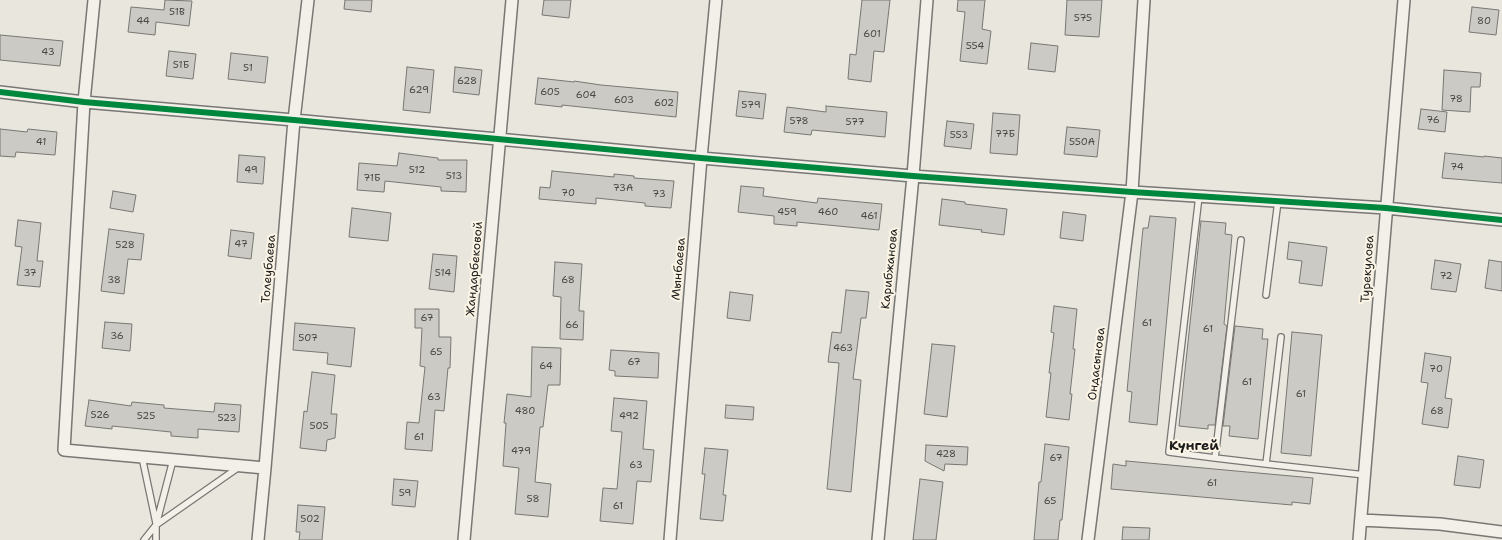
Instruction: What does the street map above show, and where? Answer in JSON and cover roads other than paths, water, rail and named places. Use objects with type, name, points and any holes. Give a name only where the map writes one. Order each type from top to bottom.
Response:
[{"type":"street","points":[[94,0],[84,102],[64,450],[265,468]]},
{"type":"street","name":"Толеубаева","points":[[258,540],[294,120],[308,0]]},
{"type":"street","name":"Жандарбековой","points":[[464,540],[512,0]]},
{"type":"street","name":"Мынбаева","points":[[670,540],[701,158],[716,0]]},
{"type":"street","name":"Карибжанова","points":[[878,540],[913,176],[927,0]]},
{"type":"street","name":"Ондасынова","points":[[1088,540],[1132,192],[1144,0]]},
{"type":"street","name":"Турекулова","points":[[1359,540],[1404,0]]},
{"type":"street","points":[[0,92],[84,102],[701,158],[913,176],[1132,192],[1386,208],[1502,220]]},
{"type":"street","points":[[1361,520],[1440,524],[1502,532]]},
{"type":"lane","points":[[1199,196],[1169,452],[1365,475]]},
{"type":"lane","points":[[1266,295],[1278,201]]},
{"type":"lane","points":[[1215,458],[1240,240]]},
{"type":"lane","points":[[1266,464],[1281,337]]},
{"type":"lane","points":[[142,457],[156,525],[156,540]]},
{"type":"lane","points":[[156,525],[173,460]]},
{"type":"lane","points":[[144,540],[156,525],[240,466]]},
{"type":"district","name":"Күнгей","points":[[1194,446]]}]
